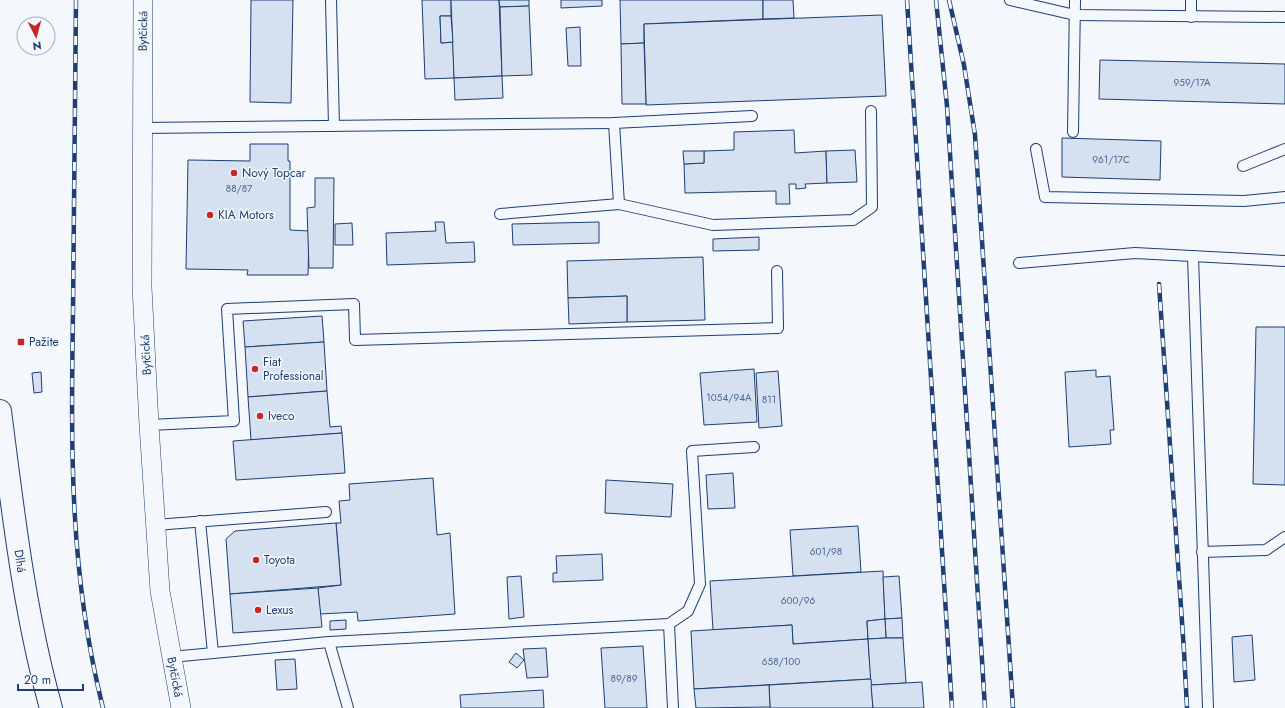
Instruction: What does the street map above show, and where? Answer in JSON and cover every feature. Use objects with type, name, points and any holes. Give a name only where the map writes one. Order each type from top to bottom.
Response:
[{"type":"main road","name":"Dlhá","points":[[0,411],[25,593],[34,640],[51,708]]},
{"type":"street","name":"Bytčická","points":[[143,0],[142,287],[149,425],[160,591],[181,708]]},
{"type":"lane","points":[[331,0],[334,126]]},
{"type":"lane","points":[[1010,0],[1074,15],[1285,17]]},
{"type":"lane","points":[[1073,132],[1075,0]]},
{"type":"lane","points":[[1191,0],[1191,16]]},
{"type":"lane","points":[[500,214],[619,204],[713,225],[853,220],[872,207],[871,111]]},
{"type":"lane","points":[[142,128],[614,123],[752,116]]},
{"type":"lane","points":[[614,123],[619,204]]},
{"type":"lane","points":[[1036,149],[1045,197],[1244,201],[1285,197]]},
{"type":"lane","points":[[1243,166],[1285,149]]},
{"type":"lane","points":[[1018,263],[1135,253],[1285,261]]},
{"type":"lane","points":[[1193,256],[1208,708]]},
{"type":"lane","points":[[149,425],[234,421],[227,309],[354,304],[356,340],[778,328],[777,271]]},
{"type":"lane","points":[[171,657],[329,642],[669,624],[688,610],[700,584],[692,451],[754,446]]},
{"type":"lane","points":[[155,525],[326,512]]},
{"type":"lane","points":[[200,521],[213,652]]},
{"type":"lane","points":[[1202,552],[1266,550],[1285,537]]},
{"type":"lane","points":[[669,624],[673,708]]},
{"type":"lane","points":[[329,642],[348,708]]},
{"type":"building","points":[[251,0],[293,0],[291,103],[250,102]]},
{"type":"building","points":[[422,0],[451,0],[451,16],[440,16],[441,43],[453,42],[454,78],[425,79]]},
{"type":"building","points":[[451,0],[499,0],[502,76],[454,78]]},
{"type":"building","points":[[499,0],[529,0],[529,6],[500,7]]},
{"type":"building","points":[[561,0],[602,0],[602,6],[561,8]]},
{"type":"building","points":[[620,0],[763,0],[763,19],[644,24],[644,43],[621,44]]},
{"type":"building","points":[[763,0],[793,0],[794,18],[763,19]]},
{"type":"building","points":[[529,6],[532,75],[502,76],[500,7]]},
{"type":"building","points":[[882,15],[886,96],[646,105],[644,24]]},
{"type":"building","points":[[440,16],[451,16],[453,42],[441,43]]},
{"type":"building","points":[[580,27],[581,66],[568,66],[566,28]]},
{"type":"building","points":[[644,43],[646,104],[622,104],[621,44]]},
{"type":"building","points":[[1100,60],[1285,64],[1285,104],[1099,99]]},
{"type":"building","points":[[502,76],[503,98],[455,100],[454,78]]},
{"type":"building","points":[[794,130],[795,153],[826,151],[827,183],[805,184],[806,188],[796,189],[796,184],[789,184],[790,204],[776,204],[776,191],[685,193],[684,164],[704,163],[704,151],[734,150],[734,132]]},
{"type":"building","points":[[1062,138],[1161,141],[1160,180],[1062,177]]},
{"type":"building","points":[[250,144],[288,144],[288,161],[290,161],[290,230],[309,231],[308,275],[247,275],[248,270],[186,269],[188,160],[250,161]]},
{"type":"building","points":[[855,150],[857,182],[827,183],[826,151]]},
{"type":"building","points":[[683,151],[704,151],[704,163],[684,164]]},
{"type":"building","points":[[315,178],[334,178],[333,268],[309,268],[307,208],[315,207]]},
{"type":"building","points":[[435,222],[444,222],[446,243],[474,242],[475,262],[387,265],[386,233],[436,231]]},
{"type":"building","points":[[599,222],[599,243],[513,245],[512,224]]},
{"type":"building","points":[[352,223],[353,245],[335,245],[335,224]]},
{"type":"building","points":[[759,237],[759,250],[713,251],[713,239]]},
{"type":"building","points":[[703,257],[705,320],[627,322],[627,296],[568,298],[567,261]]},
{"type":"building","points":[[627,296],[627,322],[569,324],[568,298]]},
{"type":"building","points":[[322,316],[324,342],[245,347],[243,321]]},
{"type":"building","points":[[1256,327],[1285,327],[1285,485],[1253,484]]},
{"type":"building","points":[[324,342],[327,391],[248,397],[245,347]]},
{"type":"building","points":[[754,369],[757,422],[704,425],[700,373]]},
{"type":"building","points":[[1096,370],[1096,377],[1110,376],[1114,430],[1110,430],[1111,444],[1069,447],[1065,372]]},
{"type":"building","points":[[778,371],[782,426],[759,428],[756,373]]},
{"type":"building","points":[[41,372],[42,392],[34,393],[32,373]]},
{"type":"building","points":[[327,391],[330,427],[341,426],[342,433],[251,440],[248,397]]},
{"type":"building","points":[[342,433],[345,473],[236,480],[233,441]]},
{"type":"building","points":[[733,473],[735,508],[708,509],[706,475]]},
{"type":"building","points":[[433,478],[437,535],[450,533],[455,614],[358,621],[357,612],[320,614],[318,588],[341,585],[336,523],[341,523],[339,501],[350,500],[349,484]]},
{"type":"building","points":[[606,480],[673,484],[671,517],[605,513]]},
{"type":"building","points":[[336,523],[341,585],[230,594],[226,539],[235,531]]},
{"type":"building","points":[[858,526],[861,572],[793,576],[790,530]]},
{"type":"building","points":[[602,554],[603,580],[553,582],[553,573],[557,573],[556,556]]},
{"type":"building","points":[[883,571],[885,619],[867,621],[868,639],[793,644],[792,625],[713,630],[710,581]]},
{"type":"building","points":[[521,576],[524,617],[509,619],[507,577]]},
{"type":"building","points":[[899,576],[902,618],[885,619],[883,577]]},
{"type":"building","points":[[318,588],[322,627],[233,633],[230,594]]},
{"type":"building","points":[[902,618],[903,638],[886,638],[885,619]]},
{"type":"building","points":[[885,619],[886,638],[868,639],[867,621]]},
{"type":"building","points":[[346,620],[346,629],[330,630],[330,621]]},
{"type":"building","points":[[792,625],[793,644],[868,639],[871,679],[694,689],[691,631]]},
{"type":"building","points":[[1252,635],[1255,680],[1234,682],[1232,637]]},
{"type":"building","points":[[903,638],[906,683],[871,685],[868,639]]},
{"type":"building","points":[[643,646],[647,708],[605,708],[601,648]]},
{"type":"building","points":[[546,648],[548,677],[527,678],[523,649]]},
{"type":"building","points":[[516,653],[524,660],[517,668],[509,662]]},
{"type":"building","points":[[295,659],[297,689],[277,690],[275,660]]},
{"type":"building","points":[[871,679],[873,708],[770,708],[769,685]]},
{"type":"building","points":[[922,682],[924,708],[873,708],[871,685]]},
{"type":"building","points":[[769,685],[770,707],[696,708],[694,689]]},
{"type":"building","points":[[543,690],[544,708],[461,708],[460,695]]},
{"type":"railway","points":[[76,0],[72,412],[74,510],[84,608],[92,658],[103,708]]},
{"type":"railway","points":[[907,0],[952,708]]},
{"type":"railway","points":[[936,0],[947,106],[985,708]]},
{"type":"railway","points":[[949,0],[964,65],[975,135],[1013,708]]},
{"type":"railway","points":[[1159,284],[1187,708]]},
{"type":"place","name":"Nový Topcar","points":[[234,173]]},
{"type":"place","name":"KIA Motors","points":[[210,215]]},
{"type":"place","name":"Pažite","points":[[21,342]]},
{"type":"place","name":"Fiat Professional","points":[[255,369]]},
{"type":"place","name":"Iveco","points":[[260,416]]},
{"type":"place","name":"Toyota","points":[[256,560]]},
{"type":"place","name":"Lexus","points":[[258,610]]}]
